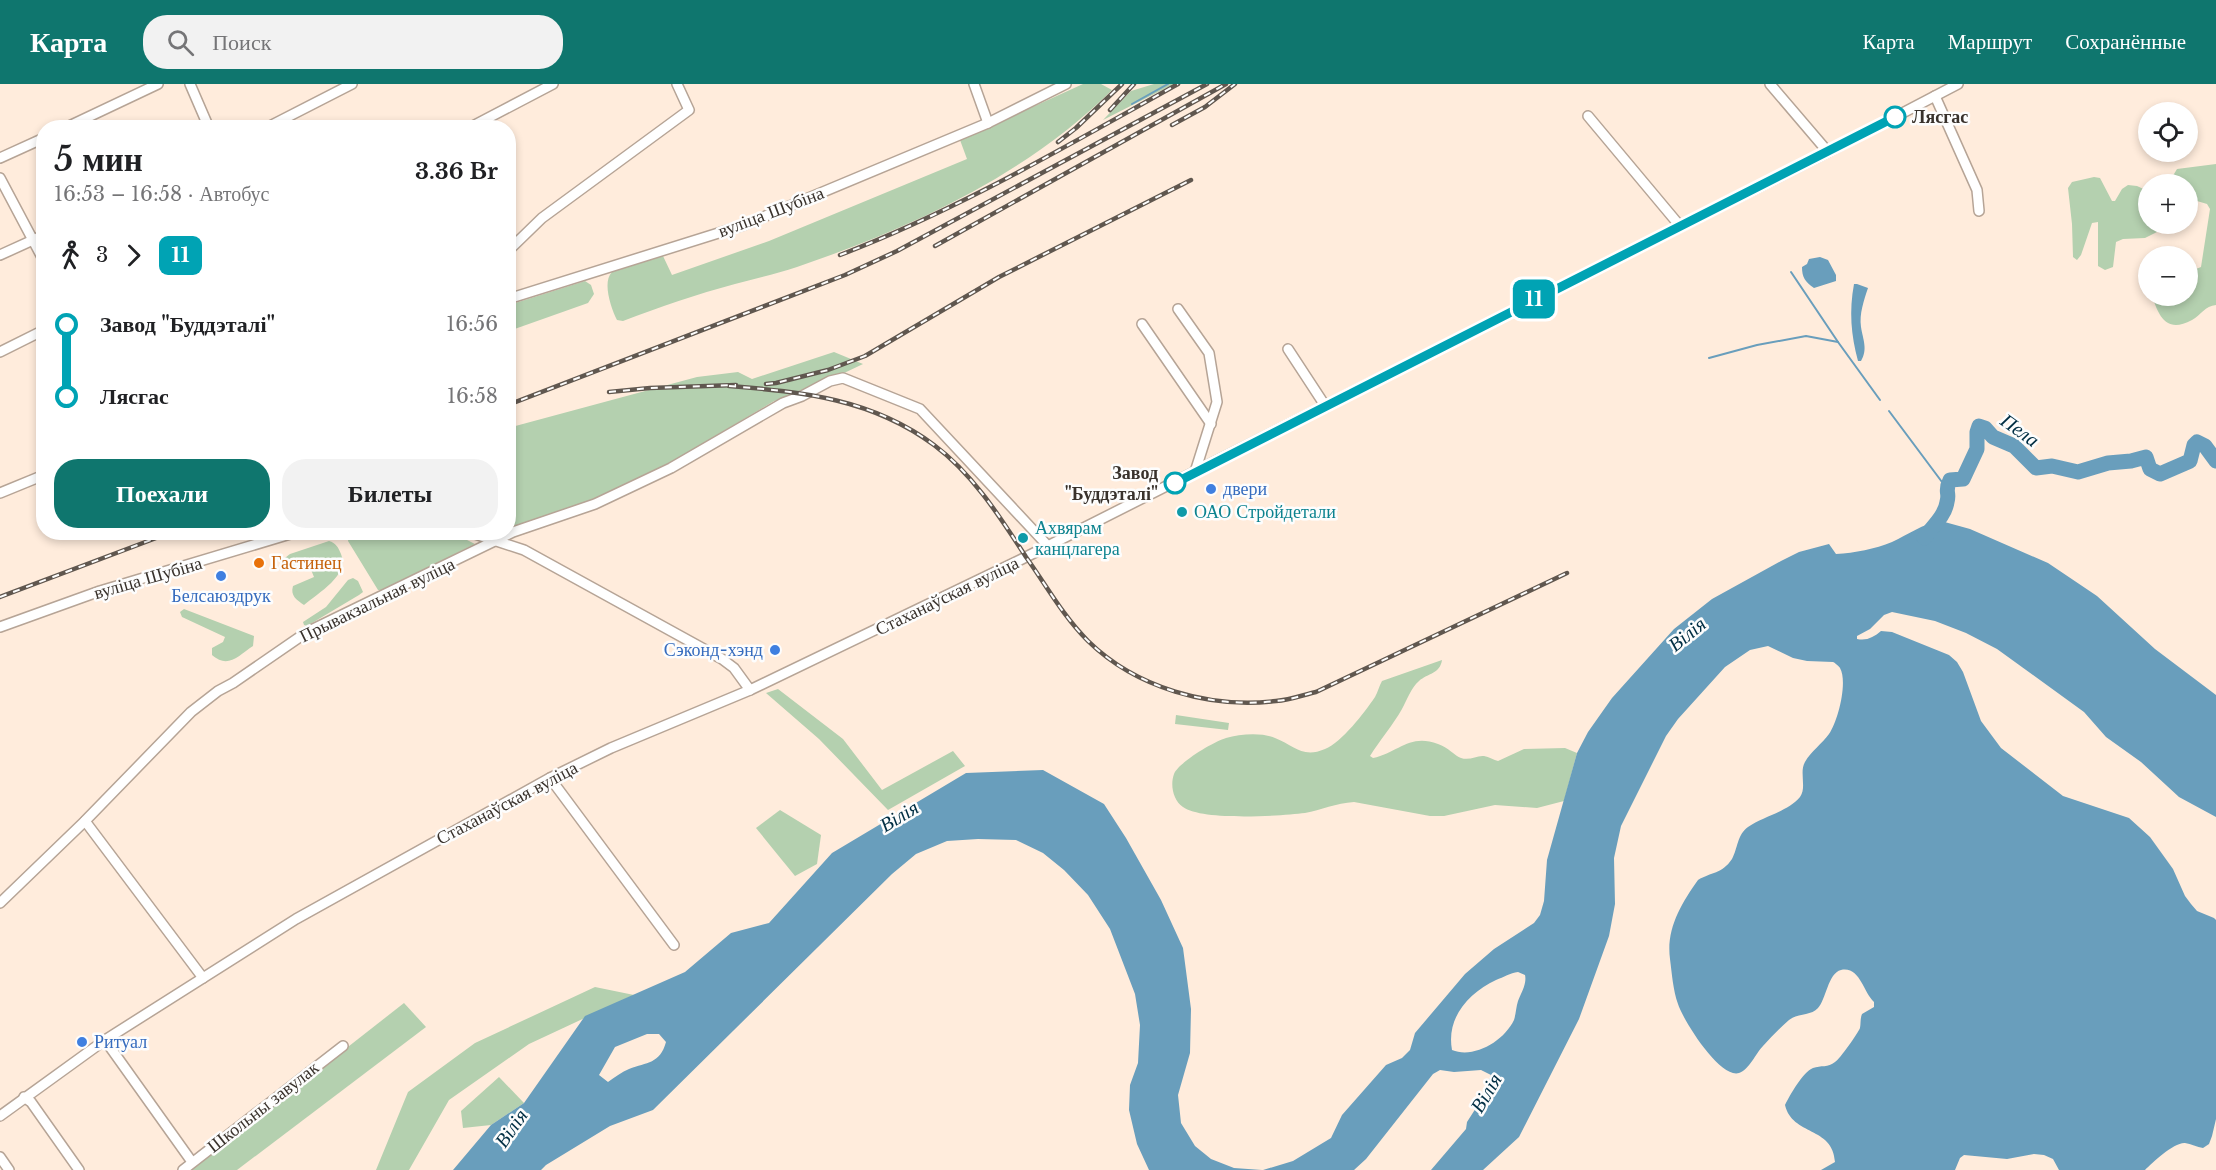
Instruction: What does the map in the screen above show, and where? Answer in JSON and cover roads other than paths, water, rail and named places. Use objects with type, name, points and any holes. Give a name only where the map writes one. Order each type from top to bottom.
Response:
[{"type":"street","points":[[82,120],[159,84]]},
{"type":"street","points":[[190,84],[206,120]]},
{"type":"street","points":[[282,120],[352,84]]},
{"type":"street","points":[[484,120],[553,84]]},
{"type":"street","points":[[516,243],[542,218],[689,110],[677,84]]},
{"type":"street","points":[[974,84],[988,123]]},
{"type":"street","name":"вуліца Шубіна","points":[[516,297],[744,225],[988,123],[1066,84]]},
{"type":"street","points":[[1770,84],[1828,152]]},
{"type":"street","name":"Стаханаўская вуліца","points":[[0,1116],[105,1040],[305,914],[550,778],[611,748],[750,690],[1048,546],[1326,407],[1958,84]]},
{"type":"street","points":[[1935,96],[1975,184],[1980,201],[1979,211]]},
{"type":"street","points":[[1588,116],[1680,226]]},
{"type":"street","points":[[0,158],[36,142]]},
{"type":"street","points":[[0,178],[36,247]]},
{"type":"street","points":[[0,255],[36,238]]},
{"type":"street","points":[[1179,309],[1209,352],[1217,402],[1196,472]]},
{"type":"street","points":[[1142,324],[1211,424]]},
{"type":"street","points":[[0,351],[36,334]]},
{"type":"street","points":[[1288,350],[1326,407]]},
{"type":"street","name":"Прывакзальная вуліца","points":[[516,531],[595,504],[671,468],[783,403],[831,381],[843,378],[920,409],[1048,546]]},
{"type":"street","points":[[0,493],[36,479]]},
{"type":"street","name":"вуліца Шубіна","points":[[0,627],[100,591],[270,540]]},
{"type":"street","points":[[494,540],[524,550],[722,659],[734,668],[750,690]]},
{"type":"street","name":"Прывакзальная вуліца","points":[[0,903],[191,712],[218,691],[307,632],[497,541]]},
{"type":"street","points":[[550,778],[674,945]]},
{"type":"street","points":[[85,820],[203,978]]},
{"type":"street","points":[[105,1040],[192,1162]]},
{"type":"street","name":"Школьны завулак","points":[[183,1170],[343,1046]]},
{"type":"street","points":[[24,1097],[31,1102],[79,1170]]},
{"type":"street","points":[[0,1157],[9,1170]]},
{"type":"water","points":[[1820,257],[1828,260],[1836,275],[1836,281],[1814,288],[1805,279],[1802,267],[1809,259]]},
{"type":"water","points":[[1854,284],[1868,288],[1861,317],[1865,348],[1861,361],[1858,361],[1852,332]]},
{"type":"water","name":"Вілія","points":[[1941,521],[1970,529],[2048,563],[2097,596],[2155,649],[2216,695],[2216,817],[2179,797],[2141,762],[2106,737],[2084,712],[1997,649],[1966,633],[1935,621],[1892,612],[1884,615],[1870,629],[1857,636],[1857,639],[1864,639],[1873,637],[1881,631],[1892,632],[1949,655],[1963,672],[1981,721],[2001,748],[2063,796],[2129,818],[2150,837],[2173,869],[2191,904],[2197,911],[2216,920],[2216,1119],[2209,1144],[2203,1148],[2185,1143],[2175,1146],[2145,1170],[2059,1170],[2053,1159],[2034,1154],[2007,1159],[1964,1155],[1960,1158],[1955,1170],[1821,1170],[1835,1162],[1833,1150],[1820,1136],[1795,1122],[1785,1105],[1797,1084],[1809,1070],[1830,1065],[1837,1060],[1859,1031],[1862,1014],[1874,1007],[1874,1002],[1857,976],[1847,970],[1841,970],[1833,976],[1818,1008],[1789,1020],[1760,1049],[1743,1071],[1731,1072],[1722,1067],[1703,1047],[1681,1012],[1676,999],[1669,948],[1676,917],[1698,880],[1720,870],[1732,859],[1744,830],[1789,806],[1800,797],[1803,789],[1803,766],[1807,758],[1826,738],[1839,711],[1843,682],[1840,667],[1834,662],[1793,658],[1768,646],[1750,650],[1725,667],[1678,719],[1666,736],[1621,826],[1614,858],[1615,904],[1609,936],[1579,1019],[1519,1137],[1483,1170],[1431,1170],[1466,1129],[1467,1122],[1483,1097],[1491,1075],[1481,1070],[1454,1072],[1440,1070],[1433,1074],[1366,1159],[1354,1170],[1263,1170],[1293,1161],[1331,1138],[1342,1115],[1386,1065],[1402,1058],[1410,1050],[1415,1033],[1465,974],[1494,949],[1534,923],[1540,915],[1544,901],[1547,860],[1577,753],[1588,732],[1612,698],[1674,629],[1712,599],[1799,552],[1829,544],[1836,554],[1879,547]],"holes":[[[1518,972],[1525,975],[1514,1020],[1503,1035],[1479,1050],[1470,1052],[1452,1050],[1451,1038],[1456,1017],[1469,999],[1486,985],[1507,975]]]},
{"type":"water","name":"Вілія","points":[[1043,770],[1104,804],[1161,900],[1183,948],[1191,1009],[1190,1053],[1178,1095],[1181,1123],[1195,1146],[1211,1159],[1234,1168],[1262,1170],[1149,1170],[1137,1144],[1129,1110],[1130,1085],[1138,1063],[1140,1025],[1135,994],[1110,929],[1088,895],[1064,870],[1043,853],[1016,840],[978,839],[947,841],[916,854],[892,874],[653,1110],[610,1126],[541,1170],[453,1170],[491,1125],[524,1103],[585,1016],[685,972],[731,933],[769,923],[832,853],[966,773]],"holes":[[[647,1034],[659,1034],[666,1042],[660,1055],[656,1058],[626,1070],[608,1082],[599,1075],[615,1047]]]},
{"type":"waterway","points":[[1132,104],[1168,84]]},
{"type":"waterway","points":[[1791,272],[1880,400]]},
{"type":"waterway","points":[[1709,358],[1757,345],[1806,336],[1838,342]]},
{"type":"waterway","points":[[1889,411],[1942,482]]},
{"type":"waterway","name":"Пела","points":[[1924,538],[1944,512],[1950,480],[1963,479],[1977,449],[1979,426],[1985,428],[1993,437],[2014,446],[2036,468],[2052,466],[2078,472],[2108,463],[2146,457],[2150,469],[2160,474],[2190,461],[2197,442],[2205,446],[2216,461]]},
{"type":"railway","points":[[1058,142],[1122,84]]},
{"type":"railway","points":[[1110,110],[1134,84]]},
{"type":"railway","points":[[840,255],[970,197],[1178,84]]},
{"type":"railway","points":[[516,402],[845,275],[897,251],[1207,84]]},
{"type":"railway","points":[[935,246],[1226,84]]},
{"type":"railway","points":[[1172,125],[1205,107],[1235,84]]},
{"type":"railway","points":[[766,384],[828,370],[865,356],[999,277],[1191,180]]},
{"type":"railway","points":[[609,392],[736,385]]},
{"type":"railway","points":[[729,386],[810,395],[862,408],[886,417],[934,445],[961,469],[985,497],[1063,611],[1088,641],[1107,657],[1151,683],[1200,698],[1251,703],[1291,699],[1316,692],[1567,573]]},
{"type":"railway","points":[[0,597],[151,540]]},
{"type":"place","name":"Лясгас","points":[[1895,117]]},
{"type":"place","name":"Завод \"Буддэталі\"","points":[[1175,483]]},
{"type":"place","name":"двери","points":[[1211,489]]},
{"type":"place","name":"ОАО Стройдетали","points":[[1182,512]]},
{"type":"place","name":"Ахвярам канцлагера","points":[[1023,538]]},
{"type":"place","name":"Гастинец","points":[[259,563]]},
{"type":"place","name":"Белсаюздрук","points":[[221,576]]},
{"type":"place","name":"Сэконд-хэнд","points":[[775,650]]},
{"type":"place","name":"Ритуал","points":[[82,1042]]}]
